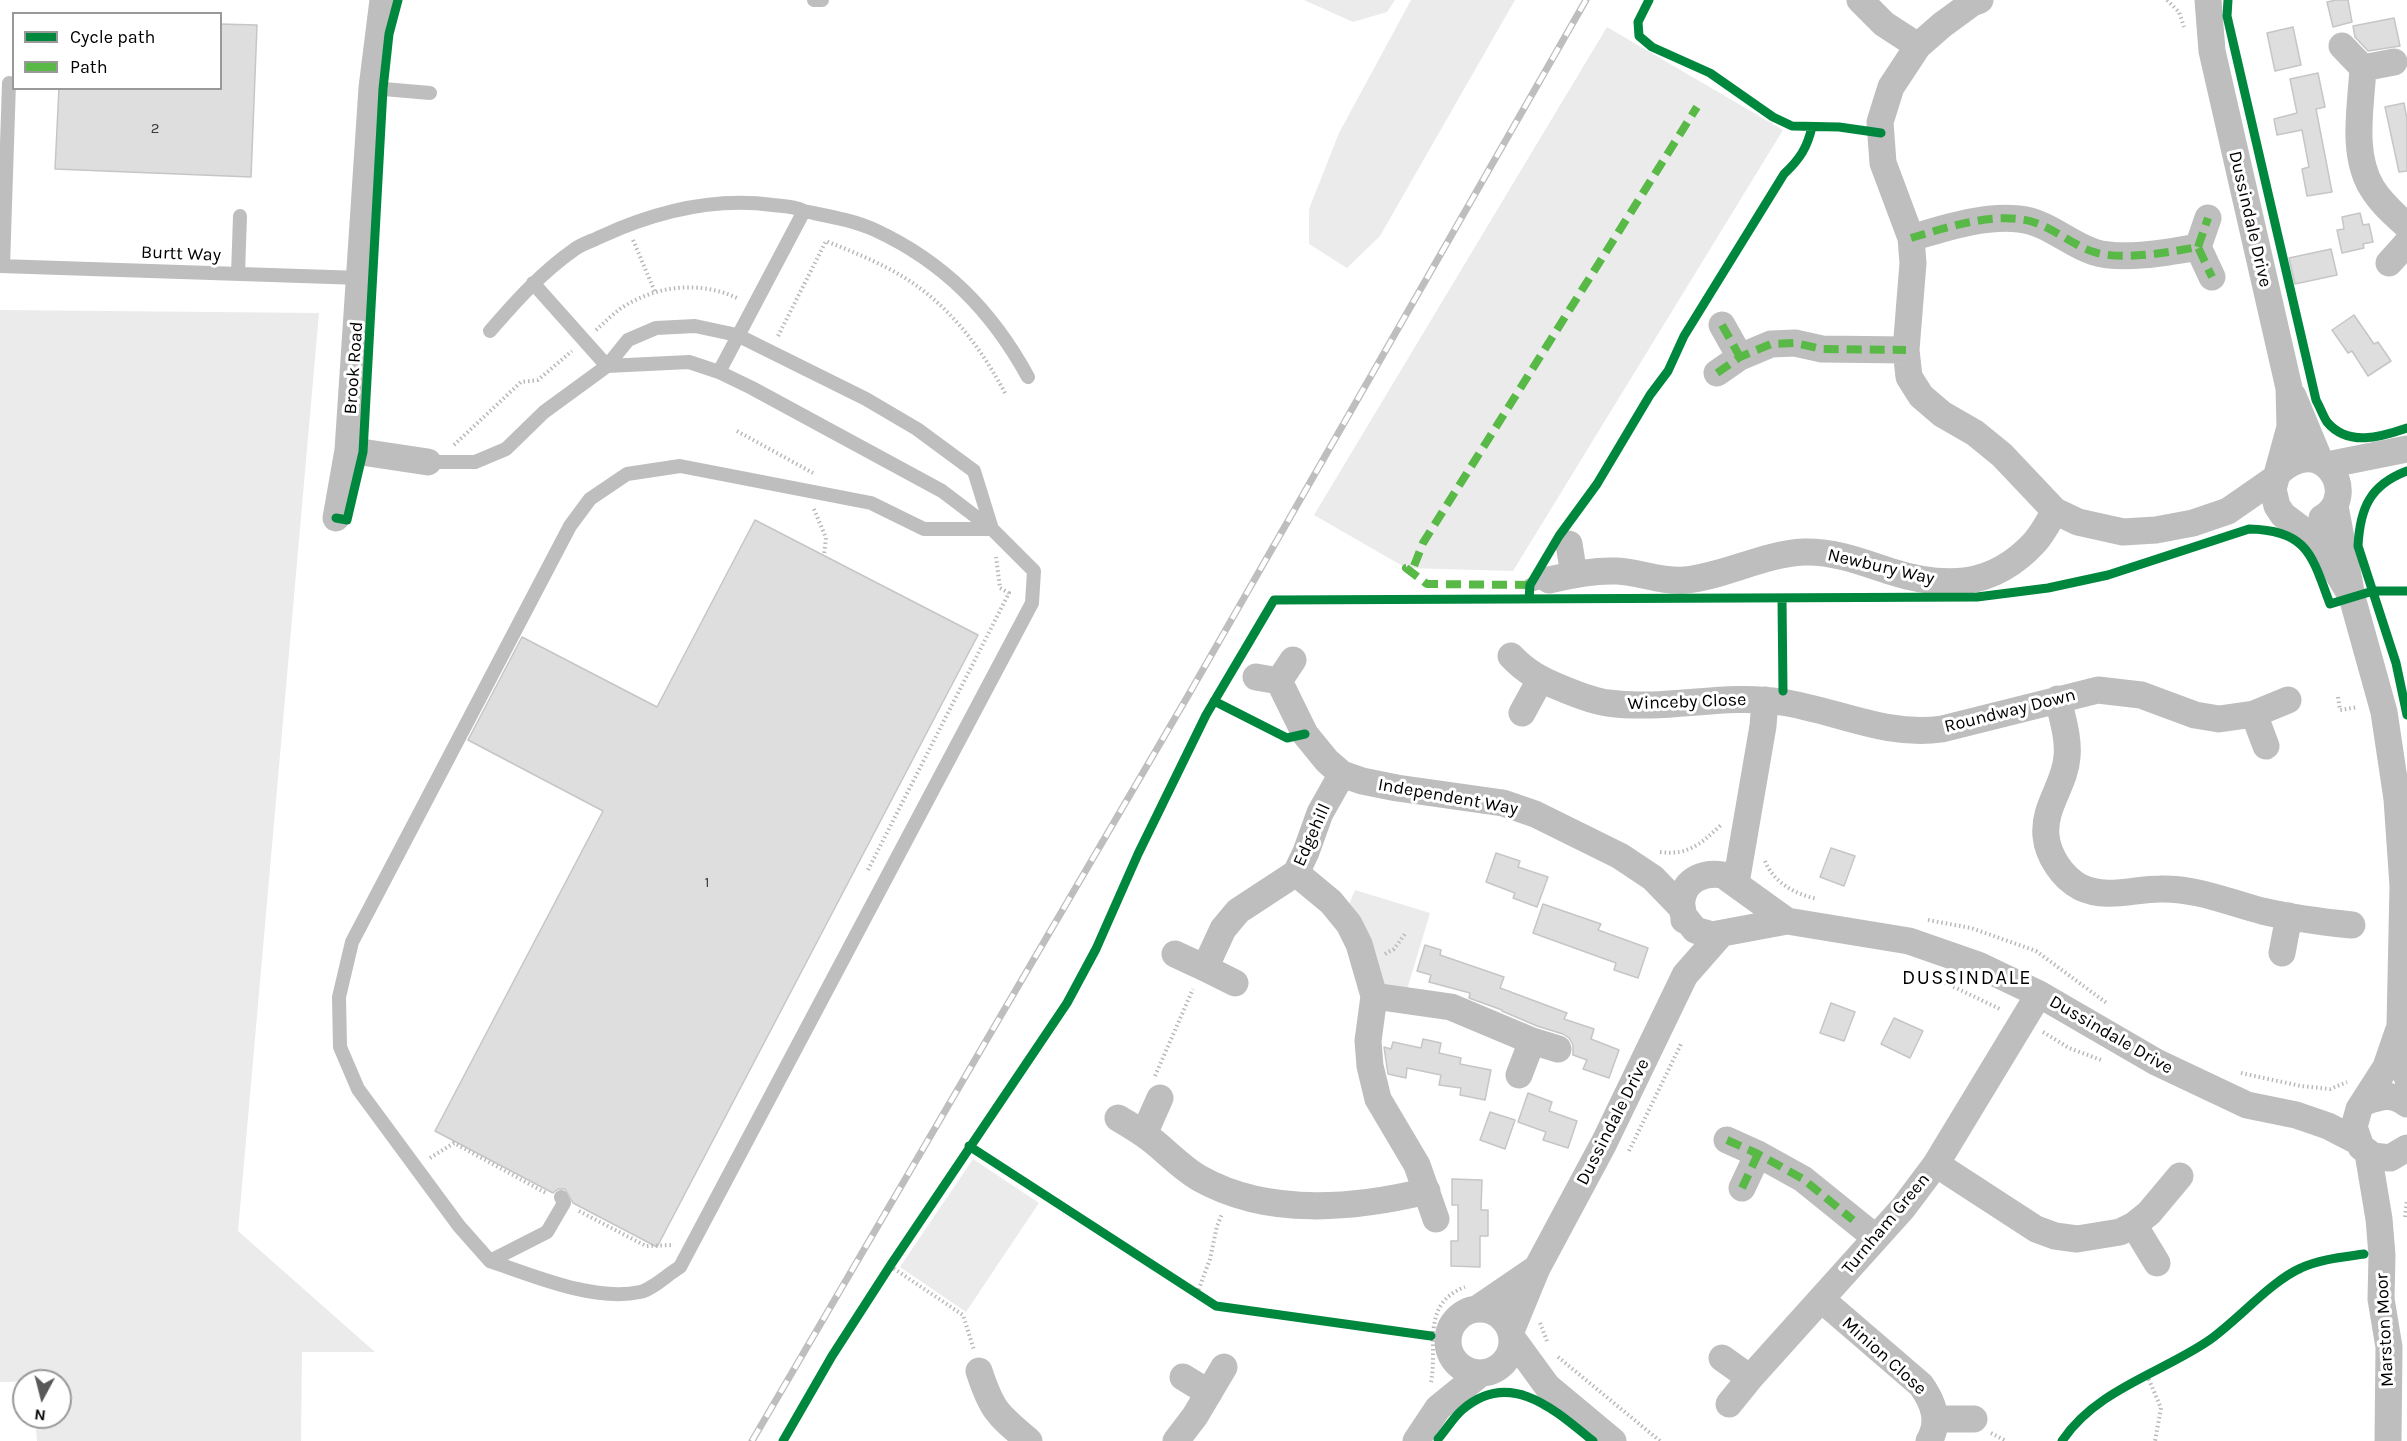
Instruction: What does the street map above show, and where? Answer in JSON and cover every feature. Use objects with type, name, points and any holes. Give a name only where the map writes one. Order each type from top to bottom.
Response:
[{"type":"street","name":"Brook Road","points":[[336,518],[348,450],[372,88],[383,0]]},
{"type":"street","points":[[1860,0],[1884,24],[1918,46]]},
{"type":"street","points":[[1980,0],[1972,3],[1942,25],[1918,46],[1891,87],[1881,122],[1883,163],[1911,238],[1913,263],[1906,350],[1909,377],[1921,396],[1942,414],[1975,433],[2002,455],[2055,512],[2078,522],[2123,532],[2156,530],[2193,523],[2228,511],[2276,476],[2288,462],[2304,457],[2324,463],[2360,457],[2402,458]]},
{"type":"street","name":"Dussindale Drive","points":[[2191,0],[2212,51]]},
{"type":"street","name":"Dussindale Drive","points":[[2208,0],[2212,51],[2289,388],[2290,427],[2273,489],[2277,506],[2286,517],[2319,542],[2352,597]]},
{"type":"street","points":[[2342,46],[2363,68],[2359,129],[2362,161],[2371,187],[2386,207],[2407,226]]},
{"type":"street","points":[[2363,68],[2394,62]]},
{"type":"street","points":[[2208,218],[2199,248],[2212,277]]},
{"type":"street","points":[[1911,238],[1947,228],[1993,220],[2018,219],[2042,224],[2093,252],[2103,254],[2118,255],[2199,248]]},
{"type":"street","points":[[2389,263],[2407,243]]},
{"type":"street","points":[[1722,325],[1740,357]]},
{"type":"street","points":[[1717,373],[1740,357],[1771,344],[1795,343],[1822,349],[1906,350]]},
{"type":"street","name":"Dussindale Drive","points":[[2289,388],[2324,463],[2332,471],[2338,488],[2336,503],[2352,597],[2384,712],[2397,799],[2403,886],[2400,1025],[2407,1077]]},
{"type":"street","points":[[348,450],[428,462]]},
{"type":"street","points":[[2228,511],[2286,517],[2308,523],[2324,517],[2364,472],[2402,458]]},
{"type":"street","name":"Newbury Way","points":[[1569,544],[1551,580],[1594,571],[1619,571],[1650,578],[1680,580],[1709,577],[1774,555],[1806,552],[1832,554],[1900,574],[1959,583],[1987,576],[2011,564],[2036,541],[2055,512]]},
{"type":"street","name":"Winceby Close","points":[[1511,656],[1522,668],[1540,680],[1580,696],[1606,703],[1639,706],[1774,695]]},
{"type":"street","name":"Independent Way","points":[[1276,673],[1305,734],[1327,761],[1342,774],[1362,781],[1397,788],[1515,806],[1620,856],[1653,878],[1683,912]]},
{"type":"street","points":[[1522,712],[1540,680]]},
{"type":"street","name":"Roundway Down","points":[[1774,695],[1784,702],[1867,724],[1920,732],[1942,729],[2098,690],[2141,695],[2195,715],[2219,719],[2254,714],[2288,700]]},
{"type":"street","points":[[1737,886],[1763,726],[1774,695]]},
{"type":"street","points":[[2058,699],[2067,757],[2064,773],[2051,803],[2046,835],[2056,865],[2066,876],[2080,886],[2106,894],[2177,889],[2201,892],[2262,911],[2352,925]]},
{"type":"street","points":[[2254,714],[2266,746]]},
{"type":"street","name":"Edgehill","points":[[1205,968],[1223,929],[1238,911],[1296,873],[1320,813],[1342,774]]},
{"type":"street","points":[[1653,878],[1699,877],[1729,843],[1747,815]]},
{"type":"street","points":[[1296,873],[1331,902],[1349,924],[1365,961],[1374,996],[1368,1041],[1378,1100],[1417,1165],[1436,1219]]},
{"type":"street","name":"Dussindale Drive","points":[[1685,975],[1684,893],[1699,877],[1723,875],[1787,921]]},
{"type":"street","name":"Dussindale Drive","points":[[1434,1396],[1505,1362],[1509,1355],[1512,1335],[1537,1268],[1604,1143],[1685,975],[1725,932],[1735,926],[1743,912],[1742,896],[1737,886]]},
{"type":"street","name":"Dussindale Drive","points":[[1683,912],[1695,930],[1703,934],[1787,921],[1909,940],[1978,965],[2039,994],[2156,1062],[2247,1105],[2296,1115],[2328,1126],[2382,1157],[2404,1152]]},
{"type":"street","points":[[2282,953],[2289,916]]},
{"type":"street","points":[[1175,954],[1234,983]]},
{"type":"street","name":"Turnham Green","points":[[1729,1404],[1903,1208],[1936,1164],[2039,994]]},
{"type":"street","points":[[1374,996],[1451,1007],[1532,1041],[1558,1049]]},
{"type":"street","name":"Dussindale Drive","points":[[2363,1147],[2354,1127],[2362,1106],[2386,1067],[2400,1025]]},
{"type":"street","points":[[1519,1075],[1532,1041]]},
{"type":"street","name":"Dussindale Drive","points":[[2296,1115],[2362,1106],[2382,1096],[2392,1096],[2407,1104]]},
{"type":"street","points":[[1144,1134],[1160,1098]]},
{"type":"street","points":[[1118,1118],[1144,1134],[1197,1177],[1231,1194],[1249,1199],[1317,1206],[1357,1204],[1427,1191]]},
{"type":"street","points":[[1727,1140],[1803,1179],[1876,1238]]},
{"type":"street","name":"Marston Moor","points":[[2363,1147],[2379,1219],[2382,1255],[2381,1299],[2389,1347],[2394,1429]]},
{"type":"street","name":"Marston Moor","points":[[2379,1219],[2404,1152]]},
{"type":"street","points":[[1742,1188],[1758,1154]]},
{"type":"street","points":[[1936,1164],[2036,1229],[2055,1236],[2076,1239],[2100,1237],[2120,1232],[2134,1225],[2149,1214],[2180,1176]]},
{"type":"street","points":[[2134,1225],[2157,1263]]},
{"type":"street","name":"Dussindale Drive","points":[[1450,1353],[1447,1339],[1452,1324],[1475,1296],[1537,1268]]},
{"type":"street","points":[[1475,1296],[1500,1316],[1547,1386],[1613,1441]]},
{"type":"street","name":"Minion Close","points":[[1821,1299],[1921,1385],[1932,1401],[1932,1430],[1974,1419]]},
{"type":"street","points":[[1450,1353],[1461,1368],[1547,1386]]},
{"type":"street","points":[[1416,1441],[1450,1353]]},
{"type":"street","points":[[1722,1358],[1750,1378]]},
{"type":"street","points":[[1176,1441],[1195,1416],[1224,1367]]},
{"type":"street","points":[[979,1371],[988,1398],[999,1416],[1029,1441]]},
{"type":"street","points":[[1183,1377],[1209,1393]]},
{"type":"lane","points":[[814,0],[822,0]]},
{"type":"lane","points":[[2,266],[9,83]]},
{"type":"lane","points":[[372,88],[430,93]]},
{"type":"lane","points":[[490,331],[533,283],[576,248],[627,225],[675,211],[724,202],[759,203],[797,207],[804,211],[843,219],[873,230],[909,248],[951,278],[984,312],[1009,342],[1028,377]]},
{"type":"lane","points":[[719,372],[804,211]]},
{"type":"lane","points":[[238,274],[240,216]]},
{"type":"lane","name":"Burtt Way","points":[[2,266],[361,278]]},
{"type":"lane","points":[[533,283],[607,366]]},
{"type":"lane","points":[[428,462],[475,462],[506,449],[544,412],[607,366],[628,340],[656,328],[695,326],[737,335],[866,399],[917,429],[974,471],[992,529]]},
{"type":"lane","points":[[607,366],[689,362],[719,372],[942,491],[992,529],[1034,571],[1032,603],[680,1267],[642,1292],[602,1294],[540,1278],[490,1261],[459,1226],[358,1089],[340,1047],[339,997],[352,942],[570,526],[590,499],[627,474],[680,466],[871,503],[924,529],[992,529]]},
{"type":"lane","points":[[490,1261],[547,1232],[563,1200]]},
{"type":"path","points":[[627,225],[655,292]]},
{"type":"path","points":[[770,351],[826,241],[877,263],[925,292],[979,349],[1006,395]]},
{"type":"path","points":[[2327,421],[2342,433],[2358,438]]},
{"type":"path","points":[[2362,517],[2364,506],[2402,458]]},
{"type":"path","points":[[868,871],[1009,593],[1000,588],[992,529]]},
{"type":"path","points":[[1771,599],[1793,599]]},
{"type":"path","points":[[1774,695],[1782,599]]},
{"type":"path","points":[[1220,691],[1212,704],[1287,738],[1305,734]]},
{"type":"path","points":[[2338,697],[2340,710],[2361,706]]},
{"type":"path","points":[[2359,697],[2363,715]]},
{"type":"path","points":[[1651,850],[1674,854],[1688,851],[1721,825],[1730,811],[1747,815]]},
{"type":"path","points":[[1761,851],[1769,869],[1780,883],[1795,892],[1823,901]]},
{"type":"path","points":[[1925,920],[1971,928],[2036,951],[2117,1010]]},
{"type":"path","points":[[1160,1098],[1152,1084],[1198,977],[1205,968]]},
{"type":"path","points":[[1926,974],[2023,1020],[2069,1048],[2108,1063]]},
{"type":"path","points":[[1626,1158],[1682,1043]]},
{"type":"path","points":[[2231,1070],[2301,1086],[2330,1089],[2356,1077]]},
{"type":"path","points":[[417,1166],[454,1143],[646,1246],[678,1245]]},
{"type":"path","points":[[1197,1294],[1210,1259],[1217,1226],[1231,1194]]},
{"type":"path","points":[[2062,1441],[2085,1414],[2119,1390],[2176,1361],[2210,1340],[2280,1282],[2301,1268],[2364,1254]]},
{"type":"path","points":[[884,1276],[897,1256]]},
{"type":"path","points":[[890,1266],[958,1309],[963,1316],[973,1344],[979,1371]]},
{"type":"path","points":[[1434,1396],[1431,1336],[1435,1318],[1444,1302],[1457,1290],[1475,1296]]},
{"type":"path","points":[[1540,1320],[1543,1335],[1550,1347]]},
{"type":"path","points":[[1554,1352],[1570,1368],[1660,1441]]},
{"type":"path","points":[[2147,1375],[2161,1408],[2155,1441]]},
{"type":"shaded area","points":[[1304,0],[1395,0],[1387,12],[1353,22]]},
{"type":"shaded area","points":[[1411,0],[1515,0],[1380,236],[1347,268],[1309,244],[1309,209],[1339,133]]},
{"type":"shaded area","points":[[1607,27],[1783,130],[1513,571],[1406,568],[1314,515]]},
{"type":"shaded area","points":[[0,310],[319,313],[238,1231],[375,1352],[302,1352],[301,1441],[37,1441],[36,1429],[72,1429],[72,1369],[12,1369],[12,1382],[0,1382]]},
{"type":"shaded area","points":[[1355,890],[1430,913],[1406,993],[1383,984],[1371,942],[1349,904]]},
{"type":"shaded area","points":[[973,1159],[1039,1203],[966,1312],[900,1267]]},
{"type":"building","points":[[2348,0],[2352,22],[2333,27],[2327,2]]},
{"type":"building","points":[[2394,18],[2400,46],[2368,51],[2355,37],[2353,26]]},
{"type":"building","points":[[222,24],[257,25],[251,177],[55,169],[59,90],[222,90]]},
{"type":"building","points":[[2293,27],[2301,65],[2275,71],[2267,33]]},
{"type":"building","points":[[2318,73],[2325,107],[2316,109],[2332,192],[2307,196],[2302,169],[2309,167],[2302,130],[2277,135],[2274,119],[2297,113],[2290,79]]},
{"type":"building","points":[[2404,103],[2407,119],[2407,171],[2399,172],[2385,107]]},
{"type":"building","points":[[2360,213],[2363,225],[2369,224],[2373,242],[2363,244],[2364,248],[2342,253],[2337,230],[2344,229],[2342,217]]},
{"type":"building","points":[[2331,249],[2337,275],[2295,284],[2289,258]]},
{"type":"building","points":[[2354,315],[2374,344],[2378,342],[2391,361],[2368,376],[2352,351],[2348,353],[2332,330]]},
{"type":"building","points":[[755,520],[978,635],[657,1247],[573,1203],[565,1189],[558,1189],[553,1193],[435,1131],[603,811],[468,740],[522,637],[657,707]]},
{"type":"building","points":[[1831,848],[1855,856],[1844,886],[1820,877]]},
{"type":"building","points":[[1496,853],[1520,861],[1518,867],[1548,877],[1537,907],[1513,898],[1515,893],[1486,882]]},
{"type":"building","points":[[1543,904],[1601,924],[1598,930],[1648,948],[1638,978],[1614,970],[1616,963],[1533,933]]},
{"type":"building","points":[[1425,945],[1441,950],[1440,955],[1504,977],[1500,988],[1567,1013],[1564,1019],[1594,1029],[1591,1039],[1619,1050],[1609,1078],[1583,1069],[1587,1060],[1573,1055],[1573,1045],[1563,1034],[1537,1026],[1469,998],[1470,993],[1429,982],[1431,975],[1417,971]]},
{"type":"building","points":[[1831,1003],[1855,1012],[1844,1041],[1820,1033]]},
{"type":"building","points":[[1894,1018],[1923,1031],[1910,1058],[1881,1044]]},
{"type":"building","points":[[1423,1039],[1441,1043],[1439,1053],[1461,1058],[1460,1064],[1491,1070],[1485,1100],[1460,1095],[1461,1088],[1439,1085],[1441,1075],[1407,1068],[1406,1078],[1388,1074],[1384,1047],[1391,1049],[1393,1042],[1421,1048]]},
{"type":"building","points":[[1528,1093],[1552,1102],[1549,1111],[1577,1121],[1568,1148],[1543,1140],[1546,1132],[1518,1122]]},
{"type":"building","points":[[1490,1112],[1515,1120],[1505,1149],[1480,1140]]},
{"type":"building","points":[[1452,1179],[1482,1180],[1481,1210],[1488,1210],[1488,1236],[1480,1236],[1480,1267],[1451,1266],[1451,1241],[1458,1241],[1458,1205],[1452,1205]]},
{"type":"railway","points":[[752,1441],[1189,694],[1586,0]]},
{"type":"marked path","points":[[1530,585],[1427,584],[1406,568],[1414,566],[1423,543],[1697,107]]},
{"type":"marked path","points":[[2198,247],[2208,218]]},
{"type":"marked path","points":[[1911,238],[1978,221],[2019,219],[2039,224],[2084,248],[2105,255],[2146,255],[2198,247],[2212,277]]},
{"type":"marked path","points":[[1722,325],[1740,357]]},
{"type":"marked path","points":[[1717,373],[1740,357],[1771,344],[1795,343],[1822,349],[1906,350]]},
{"type":"marked path","points":[[1727,1140],[1803,1179],[1853,1220]]},
{"type":"marked path","points":[[1742,1188],[1758,1154]]},
{"type":"cycle path","points":[[336,518],[347,520],[363,452],[383,89],[389,34],[398,0]]},
{"type":"cycle path","points":[[1649,0],[1638,22],[1639,36],[1652,47],[1710,73],[1773,117],[1792,126],[1839,127],[1881,133]]},
{"type":"cycle path","points":[[2228,0],[2227,16],[2316,400],[2327,422],[2335,430],[2345,435],[2376,437],[2407,428]]},
{"type":"cycle path","points":[[1529,599],[1530,585],[1559,536],[1597,484],[1650,395],[1668,371],[1684,336],[1784,174],[1802,153],[1812,127]]},
{"type":"cycle path","points":[[2407,471],[2384,483],[2369,500],[2361,520],[2358,546],[2396,663],[2407,715]]},
{"type":"cycle path","points":[[783,1441],[832,1356],[890,1266],[1067,1003],[1096,949],[1138,854],[1206,715],[1274,600],[1977,597],[2048,588],[2108,575],[2249,529],[2284,534],[2305,549],[2318,572],[2330,604],[2373,591],[2407,591]]},
{"type":"cycle path","points":[[1782,599],[1783,691]]},
{"type":"cycle path","points":[[1214,701],[1287,738],[1305,734]]},
{"type":"cycle path","points":[[969,1146],[1216,1306],[1431,1336]]},
{"type":"cycle path","points":[[2062,1441],[2092,1408],[2129,1384],[2208,1341],[2290,1274],[2316,1262],[2364,1254]]},
{"type":"cycle path","points":[[1438,1439],[1462,1410],[1480,1398],[1497,1393],[1515,1393],[1548,1406],[1593,1441]]},
{"type":"district","name":"DUSSINDALE","points":[[1967,978]]}]
